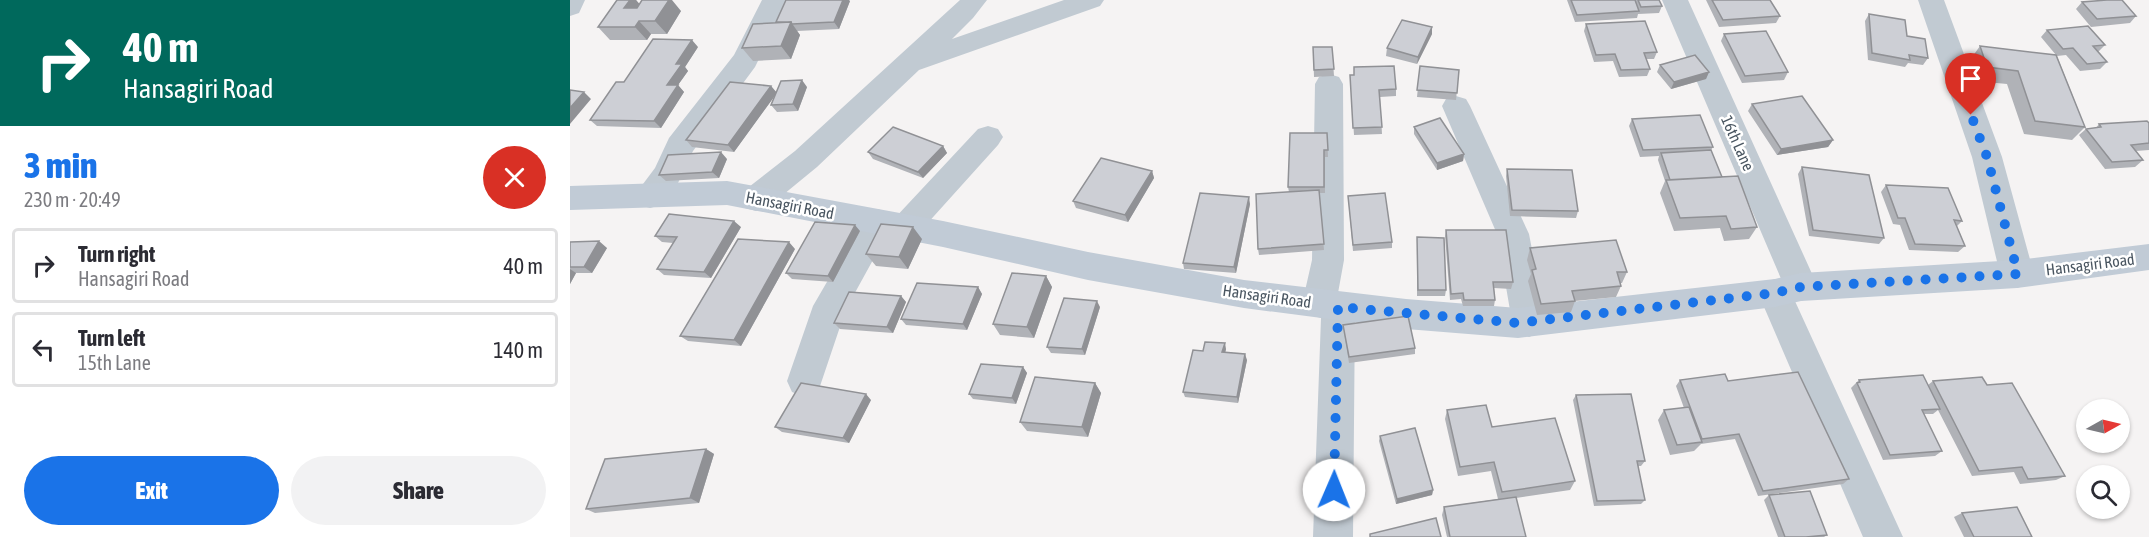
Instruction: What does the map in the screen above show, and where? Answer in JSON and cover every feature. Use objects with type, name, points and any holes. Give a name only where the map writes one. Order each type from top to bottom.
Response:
[{"type":"street","points":[[570,7],[572,0]]},
{"type":"street","points":[[650,196],[667,175],[680,146],[745,60],[775,0]]},
{"type":"street","points":[[756,199],[806,159],[964,12],[974,0]]},
{"type":"street","points":[[906,64],[1091,0]]},
{"type":"street","name":"16th Lane","points":[[1675,0],[1883,537]]},
{"type":"street","points":[[1931,0],[1987,157],[2018,274]]},
{"type":"street","points":[[1329,84],[1328,305],[1333,537]]},
{"type":"street","points":[[1456,106],[1513,234],[1529,322]]},
{"type":"street","points":[[805,381],[830,306],[892,224],[988,137]]},
{"type":"street","name":"Hansagiri Road","points":[[570,198],[727,193],[892,224],[1088,266],[1244,294],[1406,314],[1529,322],[1788,290],[2018,274],[2146,262]]},
{"type":"building","points":[[617,0],[630,0],[624,8],[637,8],[642,0],[669,0],[655,21],[639,21],[635,27],[598,27]]},
{"type":"building","points":[[786,0],[843,0],[834,22],[792,24],[791,22],[776,22]]},
{"type":"building","points":[[1571,0],[1635,0],[1639,11],[1577,15]]},
{"type":"building","points":[[1638,0],[1659,0],[1662,6],[1641,7]]},
{"type":"building","points":[[1712,0],[1770,0],[1780,16],[1723,20]]},
{"type":"building","points":[[2122,0],[2136,16],[2097,19],[2082,2]]},
{"type":"building","points":[[1869,14],[1905,20],[1907,36],[1925,39],[1928,58],[1909,55],[1910,60],[1872,53]]},
{"type":"building","points":[[1402,20],[1432,27],[1418,57],[1387,48]]},
{"type":"building","points":[[1645,21],[1657,52],[1644,53],[1650,69],[1621,70],[1615,54],[1596,55],[1586,24]]},
{"type":"building","points":[[791,22],[781,46],[742,48],[753,24]]},
{"type":"building","points":[[2088,26],[2105,45],[2093,46],[2107,62],[2087,64],[2073,48],[2063,49],[2047,30]]},
{"type":"building","points":[[1766,31],[1788,72],[1745,76],[1724,34]]},
{"type":"building","points":[[653,39],[692,40],[676,64],[682,64],[667,85],[678,85],[654,121],[590,120],[616,82],[624,82]]},
{"type":"building","points":[[1980,46],[2056,55],[2085,127],[2035,121],[2018,71],[1987,67]]},
{"type":"building","points":[[1313,47],[1332,47],[1334,69],[1314,70]]},
{"type":"building","points":[[1695,55],[1709,72],[1674,82],[1660,65]]},
{"type":"building","points":[[1394,66],[1396,89],[1379,90],[1382,127],[1353,128],[1350,75],[1354,75],[1354,67]]},
{"type":"building","points":[[1420,66],[1459,70],[1457,93],[1417,90]]},
{"type":"building","points":[[802,80],[793,104],[771,105],[781,81]]},
{"type":"building","points":[[730,82],[771,86],[728,145],[686,140]]},
{"type":"building","points":[[570,90],[584,92],[570,108]]},
{"type":"building","points":[[1802,96],[1833,140],[1781,149],[1752,104]]},
{"type":"building","points":[[1700,115],[1713,147],[1643,150],[1632,119]]},
{"type":"building","points":[[1440,118],[1464,154],[1437,163],[1414,127]]},
{"type":"building","points":[[2147,121],[2149,123],[2149,143],[2131,145],[2143,160],[2112,162],[2086,129],[2101,127],[2099,124]]},
{"type":"building","points":[[893,127],[943,146],[918,172],[868,152]]},
{"type":"building","points":[[1290,133],[1327,133],[1328,150],[1324,150],[1324,187],[1288,187]]},
{"type":"building","points":[[1711,150],[1722,177],[1670,180],[1661,153]]},
{"type":"building","points":[[721,152],[712,172],[659,175],[668,155]]},
{"type":"building","points":[[1101,158],[1152,171],[1125,215],[1073,201]]},
{"type":"building","points":[[1802,167],[1869,175],[1884,238],[1813,230]]},
{"type":"building","points":[[1507,169],[1572,170],[1578,211],[1512,210]]},
{"type":"building","points":[[1738,176],[1757,227],[1731,229],[1726,216],[1680,218],[1666,180]]},
{"type":"building","points":[[1886,185],[1948,188],[1962,221],[1954,220],[1965,246],[1915,244],[1905,218],[1898,218]]},
{"type":"building","points":[[1319,190],[1324,244],[1258,249],[1256,194]]},
{"type":"building","points":[[1200,193],[1249,197],[1234,267],[1183,263]]},
{"type":"building","points":[[1385,193],[1392,242],[1353,245],[1348,196]]},
{"type":"building","points":[[669,214],[734,221],[704,272],[657,269],[677,237],[655,236]]},
{"type":"building","points":[[815,222],[855,225],[828,276],[786,273]]},
{"type":"building","points":[[881,224],[913,227],[899,257],[866,254]]},
{"type":"building","points":[[1446,230],[1506,230],[1513,282],[1493,282],[1495,300],[1464,300],[1463,293],[1451,294]]},
{"type":"building","points":[[1417,237],[1444,238],[1446,290],[1418,290]]},
{"type":"building","points":[[738,239],[789,242],[734,340],[680,336]]},
{"type":"building","points":[[1616,240],[1627,272],[1617,272],[1621,286],[1572,291],[1575,301],[1541,304],[1532,270],[1536,269],[1530,248]]},
{"type":"building","points":[[599,241],[584,267],[570,267],[570,242]]},
{"type":"building","points":[[1012,273],[1046,276],[1027,327],[993,324]]},
{"type":"building","points":[[917,283],[978,287],[963,324],[901,319]]},
{"type":"building","points":[[849,292],[901,296],[887,327],[834,323]]},
{"type":"building","points":[[1064,298],[1097,301],[1082,349],[1047,347]]},
{"type":"building","points":[[1408,316],[1415,348],[1349,357],[1343,325]]},
{"type":"building","points":[[1205,342],[1225,343],[1222,352],[1245,354],[1237,397],[1183,392],[1193,350],[1203,351]]},
{"type":"building","points":[[981,364],[1023,367],[1012,398],[969,394]]},
{"type":"building","points":[[1798,372],[1849,479],[1763,491],[1739,434],[1702,439],[1680,380],[1725,374],[1728,381]]},
{"type":"building","points":[[1923,375],[1940,409],[1922,410],[1942,451],[1890,455],[1857,383],[1860,382],[1859,380]]},
{"type":"building","points":[[1035,377],[1095,383],[1082,427],[1020,422]]},
{"type":"building","points":[[1982,377],[1987,385],[2012,383],[2065,476],[2028,479],[2022,467],[1979,471],[1933,381]]},
{"type":"building","points":[[801,383],[866,394],[843,438],[775,427]]},
{"type":"building","points":[[1631,394],[1645,461],[1637,461],[1645,500],[1597,501],[1576,395]]},
{"type":"building","points":[[1486,405],[1492,427],[1555,418],[1575,481],[1502,492],[1494,462],[1460,467],[1447,410]]},
{"type":"building","points":[[1689,407],[1702,442],[1677,445],[1664,410]]},
{"type":"building","points":[[1415,428],[1433,490],[1397,499],[1380,436]]},
{"type":"building","points":[[706,449],[690,498],[586,509],[605,459]]},
{"type":"building","points":[[1810,491],[1827,535],[1785,537],[1769,495]]},
{"type":"building","points":[[1516,497],[1526,537],[1450,537],[1444,507]]},
{"type":"building","points":[[2017,507],[2032,537],[1974,537],[1962,513]]},
{"type":"building","points":[[1436,518],[1441,537],[1370,537],[1370,534]]},
{"type":"route","points":[[1334,490],[1338,307],[1518,323],[1775,293],[1801,287],[2018,274],[1987,157],[1971,115]]}]
